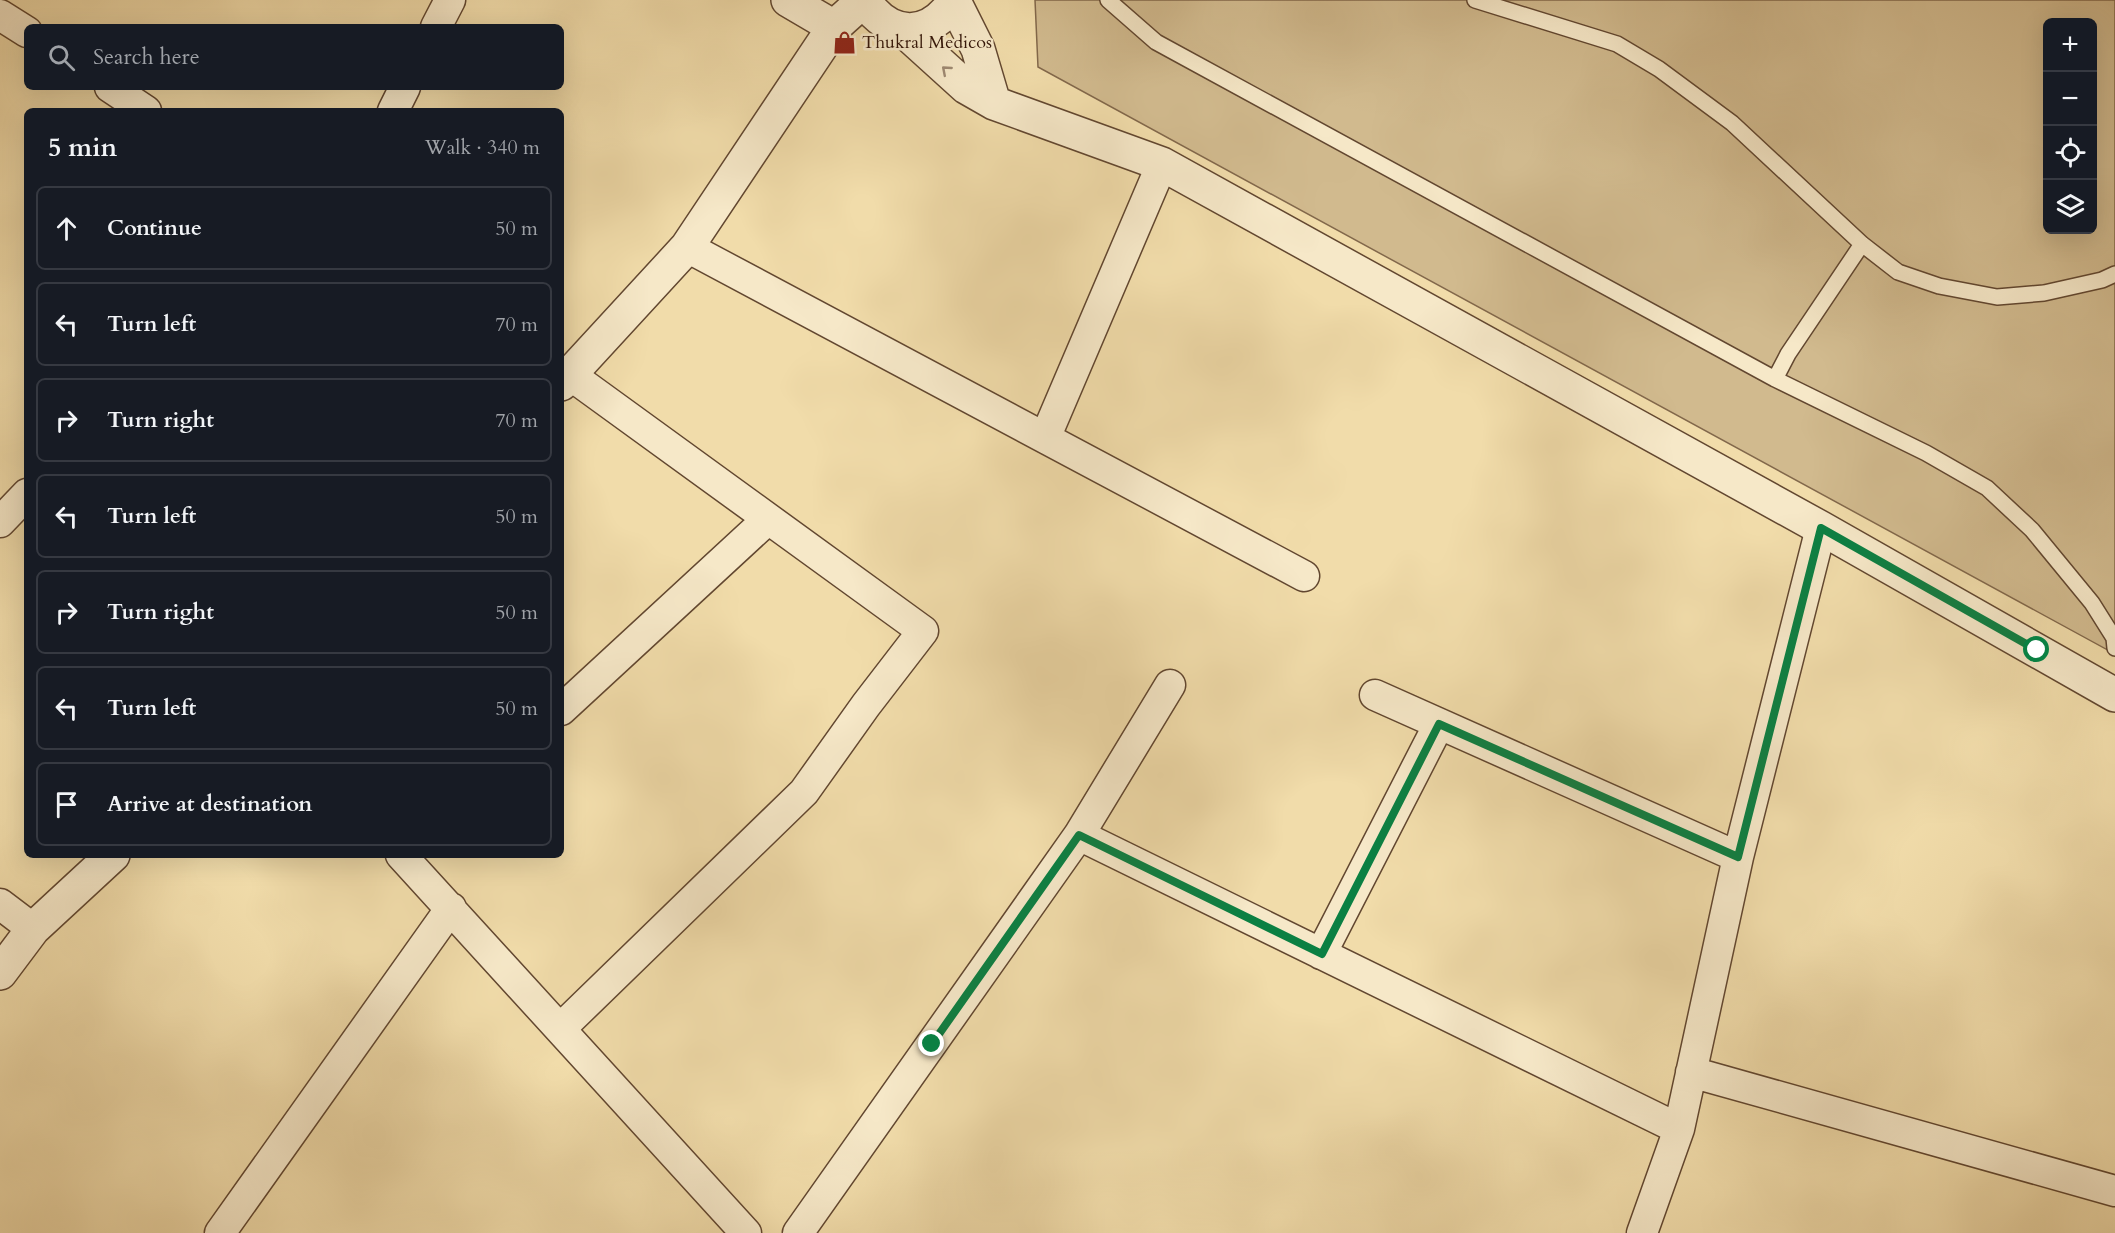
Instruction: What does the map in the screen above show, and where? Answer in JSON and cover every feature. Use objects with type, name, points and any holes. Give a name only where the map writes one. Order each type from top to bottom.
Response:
[{"type":"street","points":[[438,24],[450,0]]},
{"type":"street","points":[[788,0],[834,27]]},
{"type":"street","points":[[560,1029],[804,792],[866,705],[923,632],[768,519],[565,379],[687,247],[834,27],[864,0],[873,14],[886,24],[902,29],[918,29],[933,24],[945,14],[954,0]]},
{"type":"street","points":[[954,0],[978,49],[994,103]]},
{"type":"street","points":[[0,15],[24,30]]},
{"type":"street","points":[[902,29],[966,87],[994,103],[1162,164],[1821,528],[2115,695]]},
{"type":"street","points":[[114,90],[142,108]]},
{"type":"street","points":[[394,108],[404,90]]},
{"type":"street","points":[[1045,438],[1162,164]]},
{"type":"street","points":[[687,247],[1304,576]]},
{"type":"street","points":[[0,522],[24,497]]},
{"type":"street","points":[[564,707],[768,519]]},
{"type":"street","points":[[1642,1233],[1679,1129],[1738,857],[1821,528]]},
{"type":"street","points":[[798,1233],[1079,835],[1170,685]]},
{"type":"street","points":[[1375,695],[1738,857]]},
{"type":"street","points":[[1322,954],[1439,724]]},
{"type":"street","points":[[1079,835],[1679,1129]]},
{"type":"street","points":[[0,973],[33,929],[110,858]]},
{"type":"street","points":[[404,858],[746,1233]]},
{"type":"street","points":[[0,904],[33,929]]},
{"type":"street","points":[[220,1233],[451,908]]},
{"type":"street","points":[[1691,1072],[2115,1191]]},
{"type":"lane","points":[[1108,0],[1156,42],[1775,379],[1926,453],[1987,488],[2032,530],[2092,603],[2114,638],[2115,648]]},
{"type":"lane","points":[[1475,0],[1617,44],[1659,69],[1732,123],[1862,244],[1898,272],[1939,286],[1997,297],[2044,293],[2102,280],[2115,274]]},
{"type":"lane","points":[[1775,379],[1788,354],[1862,244]]},
{"type":"shaded area","points":[[1035,0],[2115,0],[2115,654],[1038,67]]},
{"type":"place","name":"Thukral Medicos","points":[[844,42]]},
{"type":"route","points":[[932,1044],[1079,835],[1322,954],[1439,724],[1738,857],[1821,528],[2037,650]]}]
